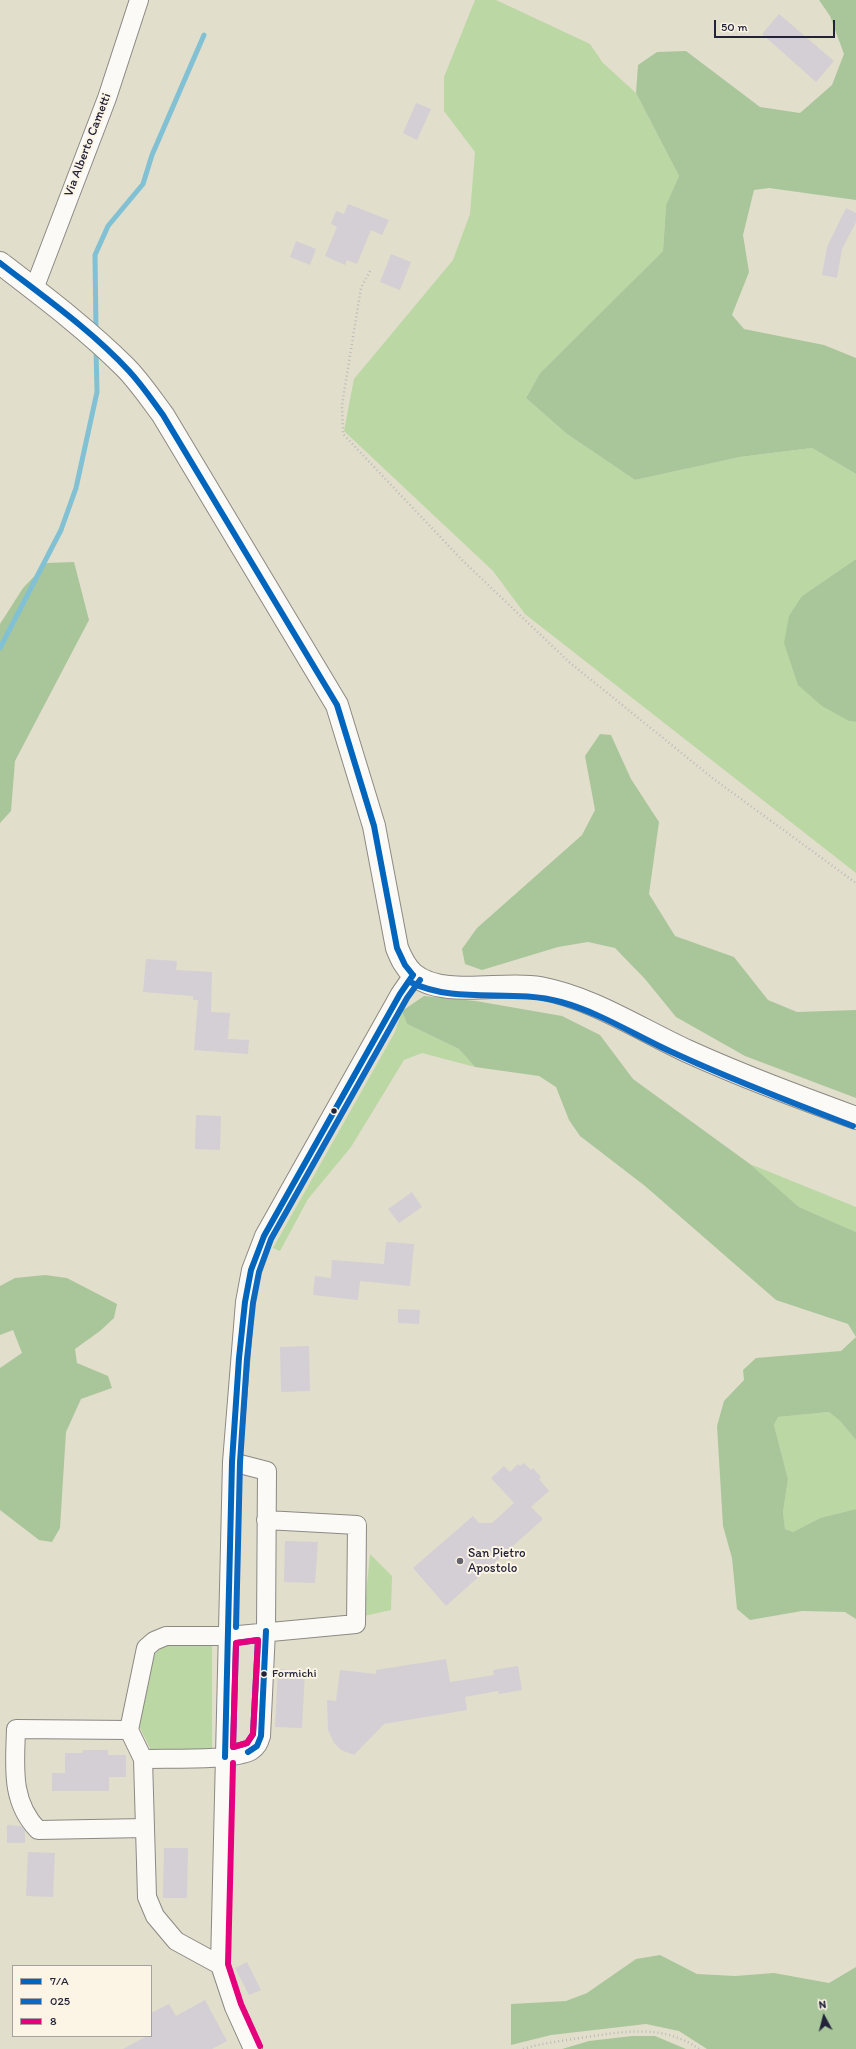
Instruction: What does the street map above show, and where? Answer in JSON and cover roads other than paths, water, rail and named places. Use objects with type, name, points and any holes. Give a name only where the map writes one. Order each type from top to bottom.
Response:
[{"type":"street","name":"Via Alberto Cametti","points":[[34,289],[106,98],[139,0]]},
{"type":"street","points":[[0,263],[72,320],[126,368],[163,415],[337,705],[374,826],[398,948],[405,965],[413,974],[430,982],[450,987],[539,988],[573,997],[687,1051],[768,1085],[856,1118]]},
{"type":"street","points":[[253,2049],[234,2007],[220,1965],[232,1462],[244,1302],[251,1270],[264,1236],[400,994],[413,974]]},
{"type":"street","points":[[143,1759],[225,1757],[249,1751],[258,1746],[261,1736],[266,1631],[267,1471],[232,1462]]},
{"type":"street","points":[[220,1965],[176,1940],[155,1916],[147,1897],[143,1759],[129,1730],[146,1648],[154,1641],[166,1636],[228,1636],[266,1631],[356,1624],[357,1525],[266,1520]]},
{"type":"street","points":[[129,1730],[16,1729],[15,1779],[19,1801],[31,1822],[38,1830],[145,1828]]},
{"type":"waterway","points":[[96,331],[95,255],[108,226],[143,184],[152,155],[204,35]]},
{"type":"waterway","points":[[0,648],[61,530],[76,488],[97,392],[96,349]]},
{"type":"place","name":"San Pietro Apostolo","points":[[460,1561]]},
{"type":"place","name":"Formichi","points":[[264,1674]]}]
